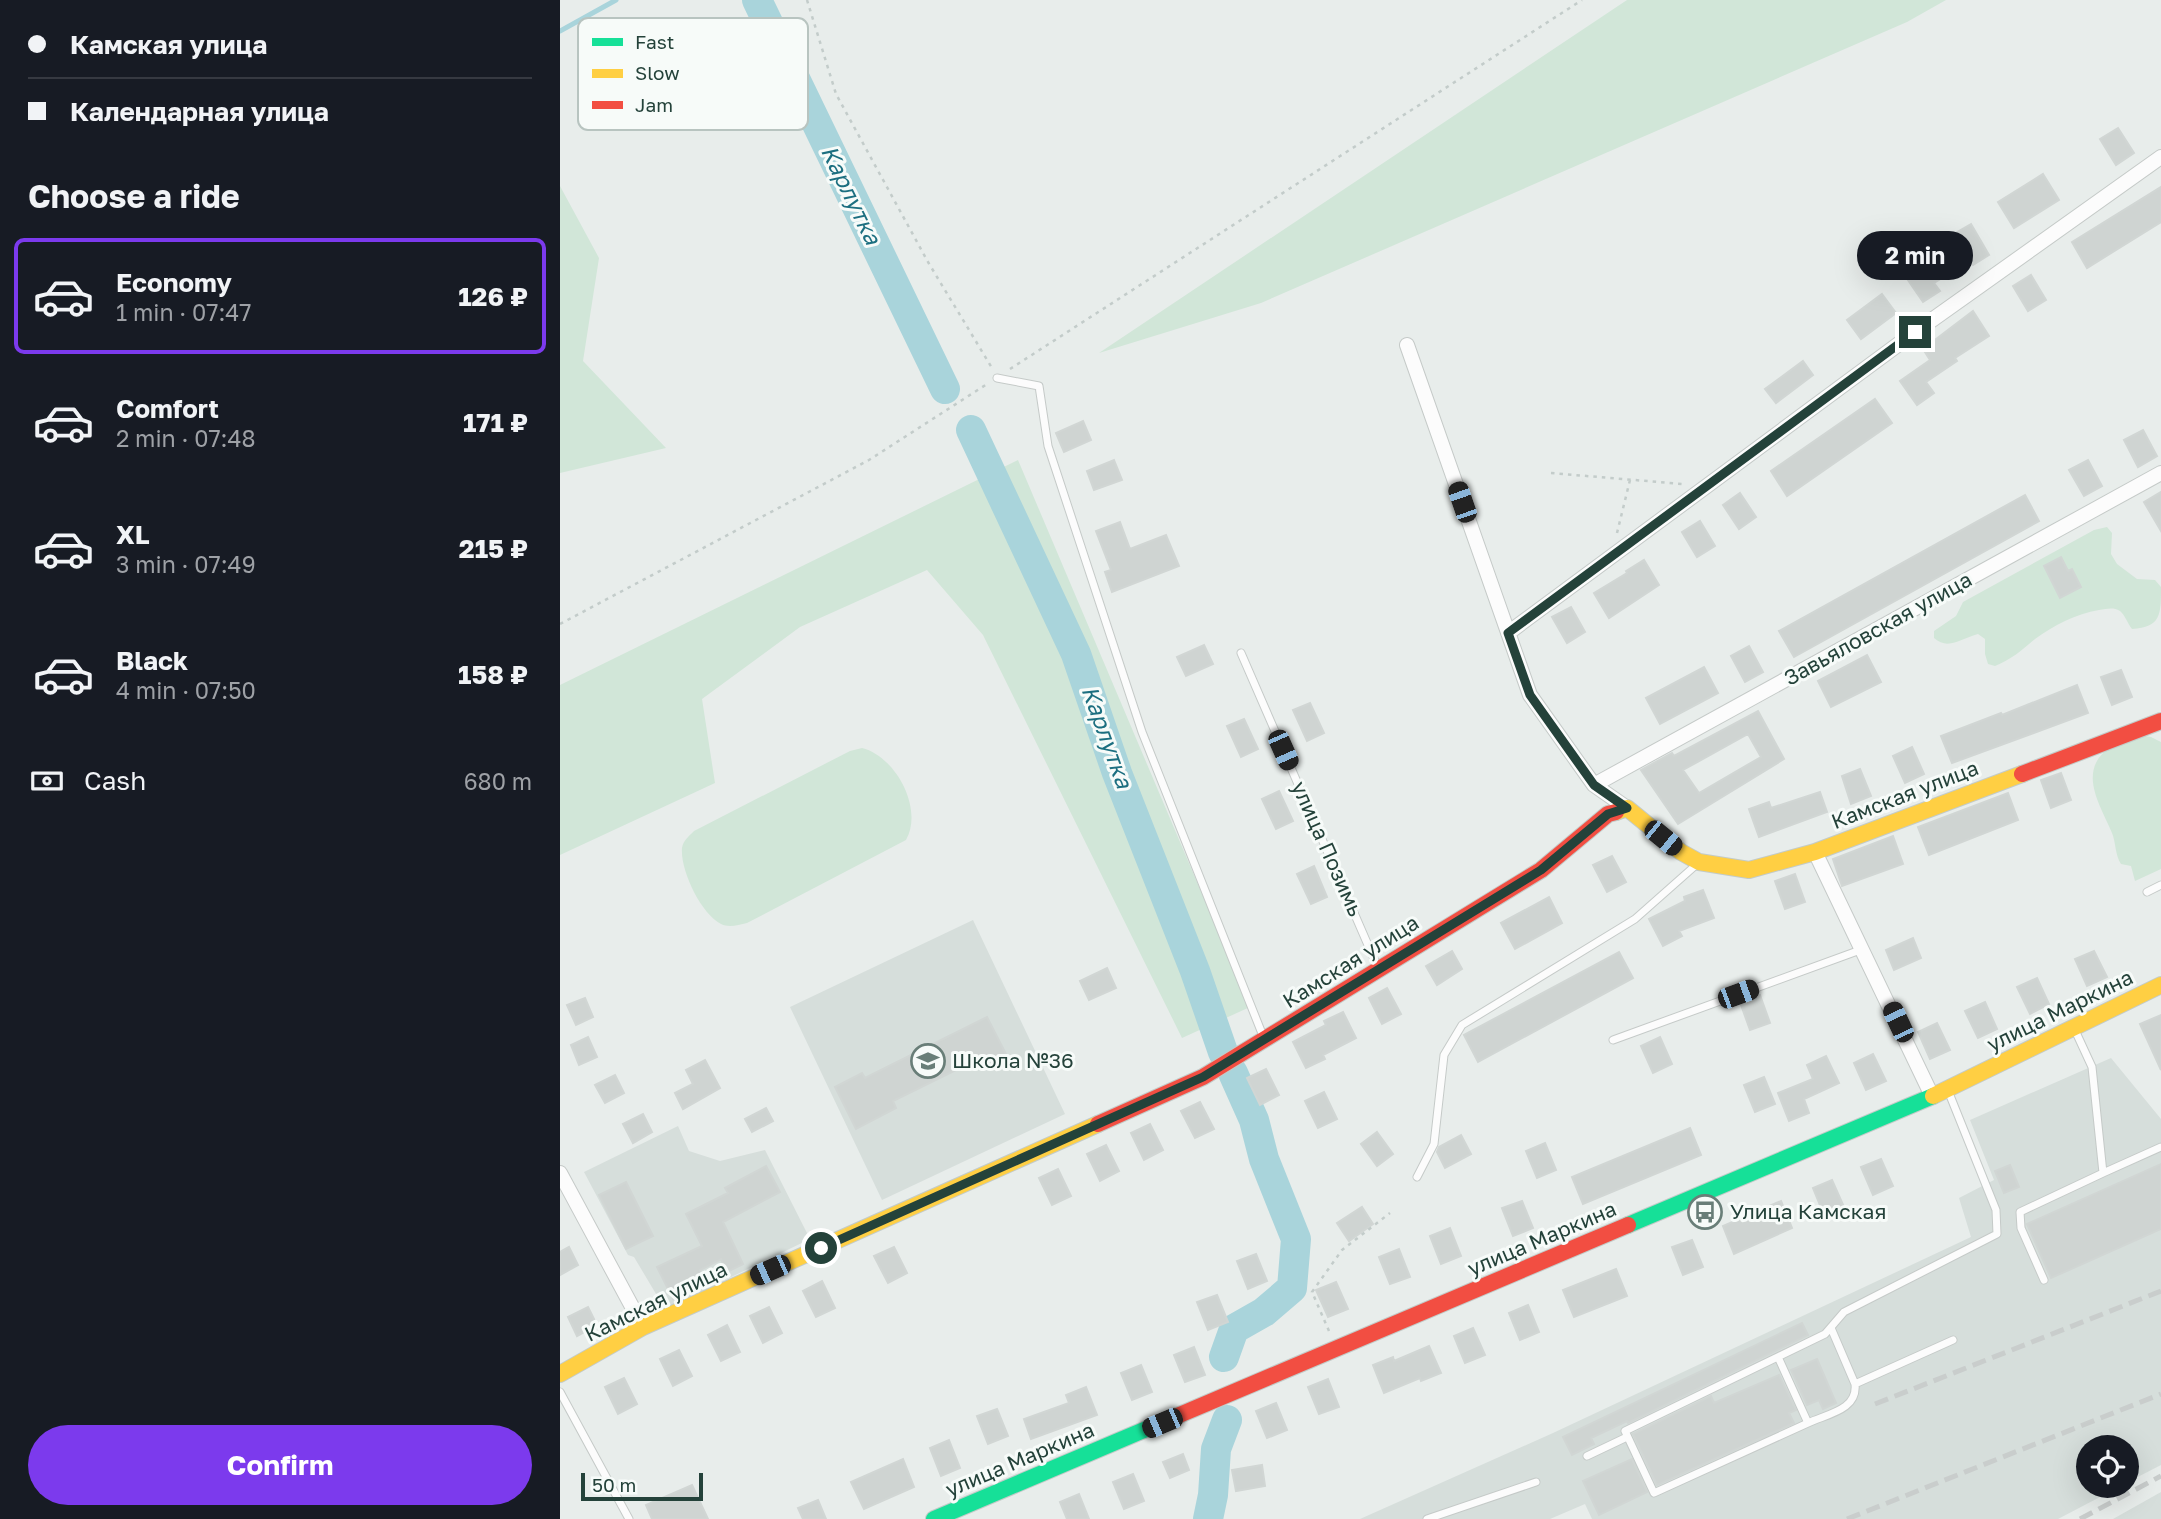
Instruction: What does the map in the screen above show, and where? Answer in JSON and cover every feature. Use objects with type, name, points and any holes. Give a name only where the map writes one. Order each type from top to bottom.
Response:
[{"type":"street","points":[[1508,633],[1915,332],[2161,157]]},
{"type":"street","points":[[1407,345],[1530,695],[1594,785],[1627,808]]},
{"type":"street","name":"Завьяловская улица","points":[[1594,785],[2161,473]]},
{"type":"street","name":"Камская улица","points":[[560,1374],[643,1327],[1203,1077],[1541,870],[1608,814],[1627,808],[1681,852],[1699,862],[1749,870],[1815,852],[2161,721]]},
{"type":"street","points":[[1815,852],[1863,949],[1940,1092]]},
{"type":"street","name":"улица Маркина","points":[[934,1519],[1940,1092],[2161,985]]},
{"type":"street","points":[[560,1173],[643,1327]]},
{"type":"lane","points":[[998,377],[1039,386],[1048,446],[1142,732],[1265,1040]]},
{"type":"lane","name":"улица Позимь","points":[[1241,653],[1379,969]]},
{"type":"lane","points":[[1418,1177],[1434,1144],[1444,1055],[1462,1025],[1635,919],[1699,862]]},
{"type":"lane","points":[[2147,892],[2161,885]]},
{"type":"lane","points":[[1613,1040],[1863,949]]},
{"type":"lane","points":[[2074,1028],[2092,1067],[2103,1173]]},
{"type":"lane","points":[[1830,1328],[1855,1384],[1856,1393],[1850,1405],[1654,1493],[1625,1431],[1825,1334],[1830,1328],[1844,1312],[1997,1234],[1996,1210],[1940,1092]]},
{"type":"lane","points":[[2044,1280],[2021,1228],[2020,1212],[2161,1147]]},
{"type":"lane","points":[[1855,1384],[1953,1340]]},
{"type":"lane","points":[[1779,1357],[1808,1423]]},
{"type":"lane","points":[[560,1392],[629,1519]]},
{"type":"lane","points":[[1587,1456],[1627,1437]]},
{"type":"lane","points":[[1427,1519],[1536,1482]]},
{"type":"path","points":[[807,0],[836,94],[928,262],[998,377]]},
{"type":"path","points":[[560,624],[869,460],[1583,0]]},
{"type":"path","points":[[1551,473],[1706,486]]},
{"type":"path","points":[[1611,556],[1630,480]]},
{"type":"path","points":[[1337,1349],[1312,1293],[1342,1250],[1390,1213]]},
{"type":"shaded area","name":"Школа №36","points":[[973,920],[1065,1114],[882,1200],[790,1007]]},
{"type":"shaded area","points":[[2111,1058],[2161,1119],[2161,1465],[2139,1476],[2139,1435],[2076,1435],[2076,1498],[2098,1498],[2058,1519],[1592,1519],[1585,1504],[1550,1519],[1360,1519],[1553,1433],[1971,1237],[1959,1198],[1994,1180],[1970,1120]]},
{"type":"shaded area","points":[[678,1126],[689,1151],[720,1161],[765,1150],[810,1239],[665,1309],[634,1257],[628,1255],[584,1172]]},
{"type":"shaded area","points":[[2161,1492],[2161,1519],[2113,1519]]},
{"type":"green space","points":[[1627,0],[1946,0],[1907,22],[1261,303],[1099,353]]},
{"type":"green space","points":[[560,186],[599,258],[583,361],[666,448],[560,473]]},
{"type":"green space","points":[[1018,460],[1250,1007],[1182,1038],[983,635],[927,570],[800,627],[702,699],[715,783],[560,855],[560,685]]},
{"type":"green space","points":[[2107,527],[2112,533],[2111,554],[2117,564],[2137,579],[2155,580],[2161,587],[2159,612],[2149,626],[2132,629],[2122,613],[2115,609],[2090,612],[2050,629],[2011,658],[1995,666],[1988,664],[1985,639],[1978,634],[1950,644],[1934,638],[1934,631],[1956,616],[1963,602],[2094,530]]},
{"type":"green space","points":[[2139,735],[2161,742],[2161,869],[2135,881],[2131,866],[2121,864],[2119,860],[2113,837],[2098,803],[2093,771],[2107,749]]},
{"type":"green space","points":[[862,748],[885,761],[903,785],[911,813],[911,827],[906,840],[747,923],[727,926],[714,919],[699,901],[684,868],[682,848],[687,839],[694,831],[850,751]]},
{"type":"building","points":[[2118,128],[2134,153],[2116,165],[2100,139]]},
{"type":"building","points":[[2043,174],[2059,200],[2014,228],[1998,202]]},
{"type":"building","points":[[2161,187],[2161,222],[2087,268],[2072,242]]},
{"type":"building","points":[[1971,224],[1989,255],[1973,265],[1970,261],[1934,283],[1940,291],[1923,302],[1899,267]]},
{"type":"building","points":[[2031,275],[2046,300],[2028,311],[2013,286]]},
{"type":"building","points":[[1882,294],[1896,313],[1861,339],[1847,320]]},
{"type":"building","points":[[1973,311],[1989,336],[1955,358],[1957,361],[1926,382],[1934,393],[1917,405],[1900,381],[1930,360],[1923,349]]},
{"type":"building","points":[[1803,361],[1813,375],[1776,403],[1765,389]]},
{"type":"building","points":[[1875,399],[1892,423],[1787,496],[1771,471]]},
{"type":"building","points":[[1083,421],[1091,440],[1064,452],[1056,433]]},
{"type":"building","points":[[2143,430],[2157,456],[2138,467],[2124,440]]},
{"type":"building","points":[[1114,460],[1122,480],[1094,490],[1087,471]]},
{"type":"building","points":[[2088,460],[2102,486],[2084,496],[2069,470]]},
{"type":"building","points":[[2161,492],[2161,531],[2144,502]]},
{"type":"building","points":[[1740,493],[1756,517],[1739,529],[1723,505]]},
{"type":"building","points":[[2025,495],[2039,521],[1794,657],[1779,631]]},
{"type":"building","points":[[1700,521],[1715,546],[1697,557],[1682,532]]},
{"type":"building","points":[[1120,522],[1130,549],[1166,535],[1179,566],[1112,592],[1105,572],[1111,570],[1096,531]]},
{"type":"building","points":[[2061,557],[2068,571],[2072,569],[2081,587],[2060,598],[2044,566]]},
{"type":"building","points":[[1644,560],[1659,585],[1609,618],[1594,593]]},
{"type":"building","points":[[1571,607],[1585,632],[1567,643],[1552,617]]},
{"type":"building","points":[[1204,645],[1213,664],[1186,676],[1177,657]]},
{"type":"building","points":[[1749,646],[1763,672],[1745,682],[1731,656]]},
{"type":"building","points":[[1867,655],[1881,682],[1831,707],[1818,681]]},
{"type":"building","points":[[1704,667],[1718,693],[1660,724],[1646,698]]},
{"type":"building","points":[[2121,670],[2132,697],[2112,705],[2101,677]]},
{"type":"building","points":[[2077,685],[2088,713],[1952,763],[1941,736]]},
{"type":"building","points":[[1310,703],[1324,733],[1307,741],[1293,710]]},
{"type":"building","points":[[1758,711],[1784,759],[1678,824],[1641,770],[1672,753],[1674,756]],"holes":[[[1748,734],[1761,757],[1699,793],[1683,770]]]},
{"type":"building","points":[[1244,719],[1258,749],[1241,757],[1227,726]]},
{"type":"building","points":[[1912,747],[1924,774],[1905,783],[1893,756]]},
{"type":"building","points":[[1860,769],[1871,796],[1851,804],[1842,776]]},
{"type":"building","points":[[2061,773],[2071,800],[2051,808],[2041,780]]},
{"type":"building","points":[[1279,791],[1293,821],[1276,829],[1262,799]]},
{"type":"building","points":[[1820,792],[1827,812],[1759,837],[1749,809],[1769,802],[1771,808]]},
{"type":"building","points":[[2008,793],[2018,820],[1929,855],[1918,827]]},
{"type":"building","points":[[1893,836],[1903,864],[1842,886],[1833,859]]},
{"type":"building","points":[[1612,856],[1626,882],[1607,892],[1593,865]]},
{"type":"building","points":[[1314,866],[1327,897],[1311,904],[1297,874]]},
{"type":"building","points":[[1795,874],[1805,902],[1785,909],[1775,881]]},
{"type":"building","points":[[1703,890],[1714,918],[1679,931],[1682,936],[1663,946],[1649,919],[1685,901],[1684,897]]},
{"type":"building","points":[[1549,897],[1562,923],[1515,949],[1501,923]]},
{"type":"building","points":[[1913,938],[1921,958],[1894,970],[1886,950]]},
{"type":"building","points":[[1452,951],[1462,969],[1437,985],[1426,966]]},
{"type":"building","points":[[2094,951],[2107,977],[2087,986],[2075,959]]},
{"type":"building","points":[[1619,952],[1633,978],[1478,1062],[1464,1035]]},
{"type":"building","points":[[1107,968],[1116,988],[1089,1000],[1080,981]]},
{"type":"building","points":[[2037,978],[2049,1004],[2030,1014],[2017,987]]},
{"type":"building","points":[[1387,988],[1401,1014],[1382,1024],[1369,998]]},
{"type":"building","points":[[1760,995],[1770,1023],[1750,1030],[1740,1002]]},
{"type":"building","points":[[585,998],[593,1017],[576,1025],[567,1005]]},
{"type":"building","points":[[1985,1002],[1997,1029],[1978,1038],[1965,1011]]},
{"type":"building","points":[[1343,1012],[1356,1038],[1323,1055],[1325,1059],[1306,1068],[1293,1042],[1326,1025],[1324,1021]]},
{"type":"building","points":[[2161,1015],[2161,1070],[2140,1024]]},
{"type":"building","points":[[987,1017],[1006,1054],[974,1070],[970,1063],[893,1101],[896,1108],[856,1129],[835,1087],[862,1073],[865,1078]]},
{"type":"building","points":[[1937,1023],[1950,1050],[1930,1059],[1918,1032]]},
{"type":"building","points":[[588,1037],[597,1057],[579,1065],[571,1045]]},
{"type":"building","points":[[1660,1037],[1672,1064],[1653,1073],[1641,1046]]},
{"type":"building","points":[[1873,1054],[1886,1081],[1866,1090],[1854,1063]]},
{"type":"building","points":[[1826,1056],[1839,1083],[1804,1099],[1809,1113],[1789,1121],[1778,1093],[1813,1079],[1807,1065]]},
{"type":"building","points":[[705,1060],[720,1088],[683,1109],[675,1093],[693,1084],[686,1070]]},
{"type":"building","points":[[1266,1069],[1279,1095],[1260,1105],[1247,1078]]},
{"type":"building","points":[[615,1075],[624,1093],[605,1103],[595,1085]]},
{"type":"building","points":[[1764,1077],[1775,1104],[1755,1112],[1744,1085]]},
{"type":"building","points":[[1324,1092],[1337,1119],[1318,1128],[1305,1101]]},
{"type":"building","points":[[1200,1102],[1214,1129],[1195,1138],[1181,1111]]},
{"type":"building","points":[[766,1108],[773,1121],[752,1132],[745,1119]]},
{"type":"building","points":[[643,1114],[652,1132],[633,1143],[623,1124]]},
{"type":"building","points":[[1150,1124],[1163,1150],[1144,1160],[1131,1133]]},
{"type":"building","points":[[1690,1128],[1701,1155],[1583,1204],[1572,1177]]},
{"type":"building","points":[[1377,1132],[1393,1154],[1377,1166],[1361,1144]]},
{"type":"building","points":[[1461,1135],[1471,1154],[1445,1168],[1437,1152],[1439,1147]]},
{"type":"building","points":[[1545,1143],[1556,1170],[1537,1178],[1526,1151]]},
{"type":"building","points":[[1106,1145],[1119,1171],[1100,1181],[1087,1154]]},
{"type":"building","points":[[1881,1159],[1893,1186],[1873,1195],[1861,1167]]},
{"type":"building","points":[[2161,1164],[2161,1229],[2051,1278],[2027,1224]]},
{"type":"building","points":[[2010,1165],[2019,1187],[2004,1193],[1995,1171]]},
{"type":"building","points":[[766,1166],[780,1192],[723,1222],[743,1264],[727,1272],[721,1259],[700,1270],[706,1282],[673,1299],[657,1267],[702,1246],[686,1214],[728,1193],[725,1188]]},
{"type":"building","points":[[1058,1169],[1071,1196],[1052,1205],[1039,1178]]},
{"type":"building","points":[[1832,1180],[1844,1207],[1824,1215],[1813,1188]]},
{"type":"building","points":[[626,1182],[653,1236],[626,1249],[599,1195]]},
{"type":"building","points":[[1522,1201],[1533,1228],[1513,1236],[1502,1208]]},
{"type":"building","points":[[1781,1201],[1792,1228],[1734,1254],[1723,1226]]},
{"type":"building","points":[[1362,1207],[1373,1224],[1349,1241],[1337,1223]]},
{"type":"building","points":[[1450,1228],[1461,1256],[1441,1264],[1430,1236]]},
{"type":"building","points":[[1692,1240],[1703,1267],[1683,1275],[1672,1247]]},
{"type":"building","points":[[569,1247],[578,1265],[560,1275],[560,1252]]},
{"type":"building","points":[[894,1247],[907,1273],[888,1283],[874,1256]]},
{"type":"building","points":[[1399,1249],[1410,1277],[1390,1284],[1379,1257]]},
{"type":"building","points":[[1256,1254],[1267,1281],[1248,1289],[1237,1261]]},
{"type":"building","points":[[1616,1269],[1627,1296],[1574,1317],[1563,1290]]},
{"type":"building","points":[[822,1281],[835,1308],[816,1317],[803,1291]]},
{"type":"building","points":[[1336,1282],[1348,1309],[1328,1317],[1316,1290]]},
{"type":"building","points":[[1217,1295],[1228,1322],[1208,1330],[1197,1302]]},
{"type":"building","points":[[1528,1305],[1539,1332],[1520,1340],[1509,1313]]},
{"type":"building","points":[[588,1307],[597,1325],[577,1336],[568,1317]]},
{"type":"building","points":[[769,1307],[782,1333],[763,1343],[750,1316]]},
{"type":"building","points":[[1802,1323],[1808,1335],[1628,1423],[1627,1421],[1591,1438],[1594,1444],[1572,1455],[1563,1437]]},
{"type":"building","points":[[727,1325],[740,1352],[721,1361],[708,1335]]},
{"type":"building","points":[[1473,1328],[1485,1355],[1465,1363],[1454,1336]]},
{"type":"building","points":[[1429,1346],[1441,1373],[1421,1381],[1420,1378],[1384,1393],[1373,1365],[1393,1357],[1394,1361]]},
{"type":"building","points":[[1194,1347],[1205,1375],[1185,1382],[1174,1355]]},
{"type":"building","points":[[679,1350],[692,1376],[673,1386],[660,1359]]},
{"type":"building","points":[[1817,1359],[1836,1403],[1823,1409],[1819,1400],[1807,1405],[1791,1370]]},
{"type":"building","points":[[1141,1365],[1152,1392],[1132,1400],[1121,1373]]},
{"type":"building","points":[[1779,1375],[1796,1410],[1789,1413],[1794,1423],[1657,1485],[1633,1434],[1711,1396],[1714,1403]]},
{"type":"building","points":[[624,1378],[637,1404],[618,1414],[605,1387]]},
{"type":"building","points":[[1328,1379],[1339,1407],[1319,1414],[1308,1387]]},
{"type":"building","points":[[1086,1387],[1097,1415],[1031,1439],[1024,1419],[1069,1403],[1066,1395]]},
{"type":"building","points":[[1276,1403],[1287,1430],[1267,1438],[1256,1411]]},
{"type":"building","points":[[997,1409],[1008,1436],[988,1444],[977,1416]]},
{"type":"building","points":[[949,1440],[960,1468],[941,1476],[930,1448]]},
{"type":"building","points":[[1183,1454],[1189,1470],[1170,1478],[1163,1462]]},
{"type":"building","points":[[903,1459],[914,1487],[864,1509],[851,1482]]},
{"type":"building","points":[[1632,1459],[1647,1492],[1599,1515],[1583,1481]]},
{"type":"building","points":[[1262,1465],[1265,1486],[1236,1491],[1232,1470]]},
{"type":"building","points":[[1133,1474],[1144,1501],[1124,1509],[1113,1482]]},
{"type":"building","points":[[692,1485],[708,1519],[652,1519],[646,1505]]},
{"type":"building","points":[[1079,1494],[1089,1519],[1067,1519],[1060,1502]]},
{"type":"building","points":[[818,1500],[826,1519],[803,1519],[798,1508]]},
{"type":"waterway","points":[[583,18],[616,0]]},
{"type":"waterway","name":"Карлутка","points":[[757,0],[766,18]]},
{"type":"waterway","points":[[560,31],[578,21]]},
{"type":"waterway","name":"Карлутка","points":[[808,106],[945,389]]},
{"type":"waterway","name":"Карлутка","points":[[971,430],[1076,654],[1117,773],[1195,971],[1223,1052]]},
{"type":"waterway","name":"Карлутка","points":[[1224,1357],[1234,1329],[1264,1312],[1292,1288],[1296,1239],[1264,1159],[1254,1120],[1233,1073]]},
{"type":"waterway","name":"Карлутка","points":[[1208,1519],[1213,1495],[1216,1449],[1227,1420]]},
{"type":"railway","points":[[1875,1404],[2161,1291]]},
{"type":"railway","points":[[1847,1519],[2161,1394]]},
{"type":"railway","points":[[2080,1519],[2161,1476]]},
{"type":"traffic: fast","points":[[1628,1225],[1933,1096]]},
{"type":"traffic: fast","points":[[934,1519],[1177,1416]]},
{"type":"traffic: slow","points":[[1616,812],[1627,808],[1681,852],[1699,862],[1749,870],[1815,852],[2022,774]]},
{"type":"traffic: slow","points":[[1933,1096],[2161,985]]},
{"type":"traffic: slow","points":[[560,1374],[643,1327],[1098,1124]]},
{"type":"traffic: jam","points":[[2022,774],[2161,721]]},
{"type":"traffic: jam","points":[[1098,1124],[1203,1077],[1541,870],[1608,814],[1616,812]]},
{"type":"traffic: jam","points":[[1177,1416],[1628,1225]]},
{"type":"place","name":"Школа №36","points":[[928,1061]]},
{"type":"place","name":"Улица Камская","points":[[1705,1212]]},
{"type":"route","points":[[821,1248],[1203,1077],[1541,870],[1608,814],[1627,808],[1594,785],[1530,695],[1508,633],[1915,332]]}]
